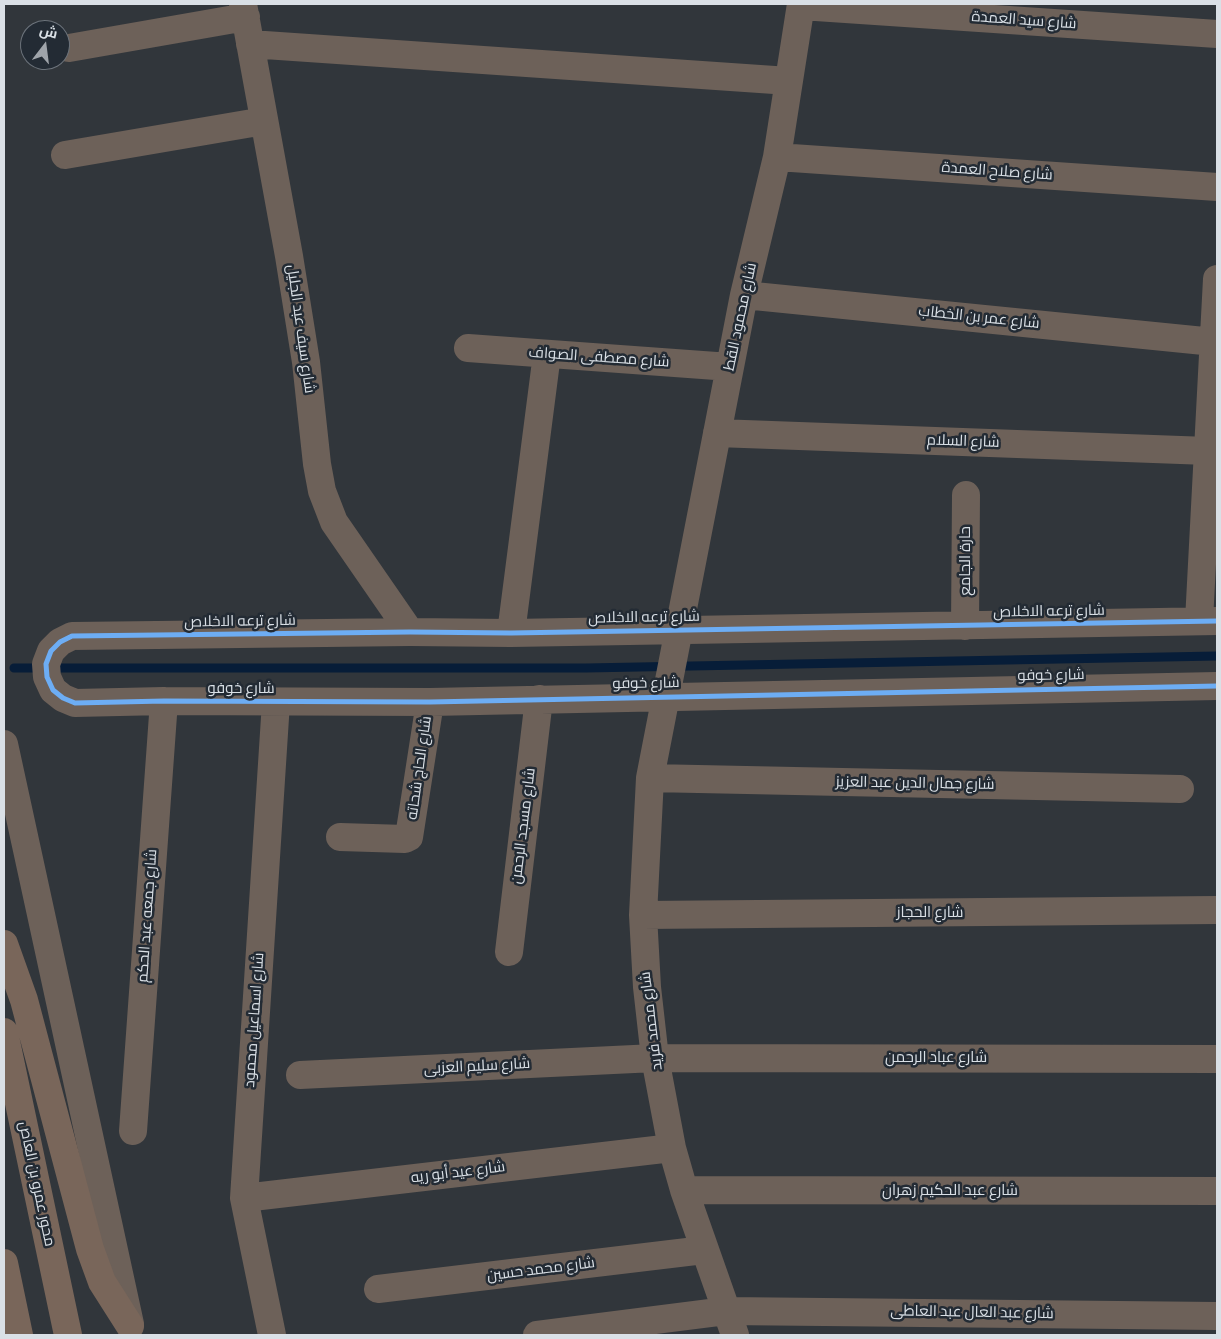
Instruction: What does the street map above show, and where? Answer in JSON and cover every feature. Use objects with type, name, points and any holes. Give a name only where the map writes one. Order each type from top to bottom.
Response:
[{"type":"main road","points":[[4,944],[24,1000],[90,1249],[102,1282],[131,1331]]},
{"type":"main road","name":"محور عمرو بن العاص","points":[[4,1032],[68,1335]]},
{"type":"main road","points":[[4,1263],[19,1335]]},
{"type":"street","name":"شارع سيد العمدة","points":[[801,5],[1217,34]]},
{"type":"street","name":"شارع محمود القط","points":[[666,696],[744,295],[777,156],[801,5]]},
{"type":"street","points":[[70,48],[244,10]]},
{"type":"street","name":"شارع سيف عبد الجليل","points":[[244,10],[305,352],[317,464],[322,491],[334,522],[410,632]]},
{"type":"street","points":[[250,44],[789,81]]},
{"type":"street","points":[[65,155],[264,121]]},
{"type":"street","name":"شارع صلاح العمدة","points":[[777,156],[1217,187]]},
{"type":"street","points":[[1208,621],[1208,451],[1217,279]]},
{"type":"street","name":"شارع عمر بن الخطاب","points":[[744,295],[1214,342]]},
{"type":"street","name":"شارع مصطفى الصواف","points":[[468,348],[730,367]]},
{"type":"street","points":[[510,633],[547,354]]},
{"type":"street","name":"شارع السلام","points":[[717,433],[1208,451]]},
{"type":"street","name":"حارة الجامع","points":[[966,495],[966,626]]},
{"type":"street","name":"شارع ترعه الاخلاص","points":[[75,703],[63,698],[53,690],[47,677],[46,664],[51,652],[60,642],[72,636],[410,632],[510,633],[1208,621]]},
{"type":"street","name":"شارع خوفو","points":[[75,703],[164,701],[430,702],[1217,686]]},
{"type":"street","name":"شارع محمد فريد","points":[[666,696],[650,778],[643,915],[647,987],[655,1058],[672,1148],[704,1250],[731,1323]]},
{"type":"street","name":"شارع مسجد الرحمن","points":[[509,952],[539,699]]},
{"type":"street","name":"شارع جمعه عبد الحكم","points":[[133,1131],[164,701]]},
{"type":"street","name":"شارع اسماعيل محمود","points":[[272,1335],[244,1198],[276,702]]},
{"type":"street","name":"شارع الحاج شحاته","points":[[340,837],[405,839],[409,836],[430,702]]},
{"type":"street","points":[[4,744],[131,1331]]},
{"type":"street","name":"شارع جمال الدين عبد العزيز","points":[[650,778],[1180,789]]},
{"type":"street","name":"شارع الحجاز","points":[[643,915],[1217,910]]},
{"type":"street","name":"شارع عباد الرحمن","points":[[655,1058],[1217,1059]]},
{"type":"street","name":"شارع سليم العزبى","points":[[300,1076],[655,1058]]},
{"type":"street","name":"شارع عيد أبو ريه","points":[[244,1198],[672,1148]]},
{"type":"street","name":"شارع عبد الحكيم زهران","points":[[684,1190],[1217,1191]]},
{"type":"street","name":"شارع محمد حسين","points":[[378,1289],[704,1250]]},
{"type":"street","name":"شارع عبد العال عبد العاطى","points":[[537,1335],[731,1323],[1217,1316]]},
{"type":"waterway","points":[[14,668],[586,668],[1217,656]]},
{"type":"cycle path","points":[[1217,621],[511,633],[410,632],[72,636],[60,642],[51,651],[46,664],[47,677],[53,690],[63,698],[75,703],[164,701],[430,702],[1217,686]]}]
